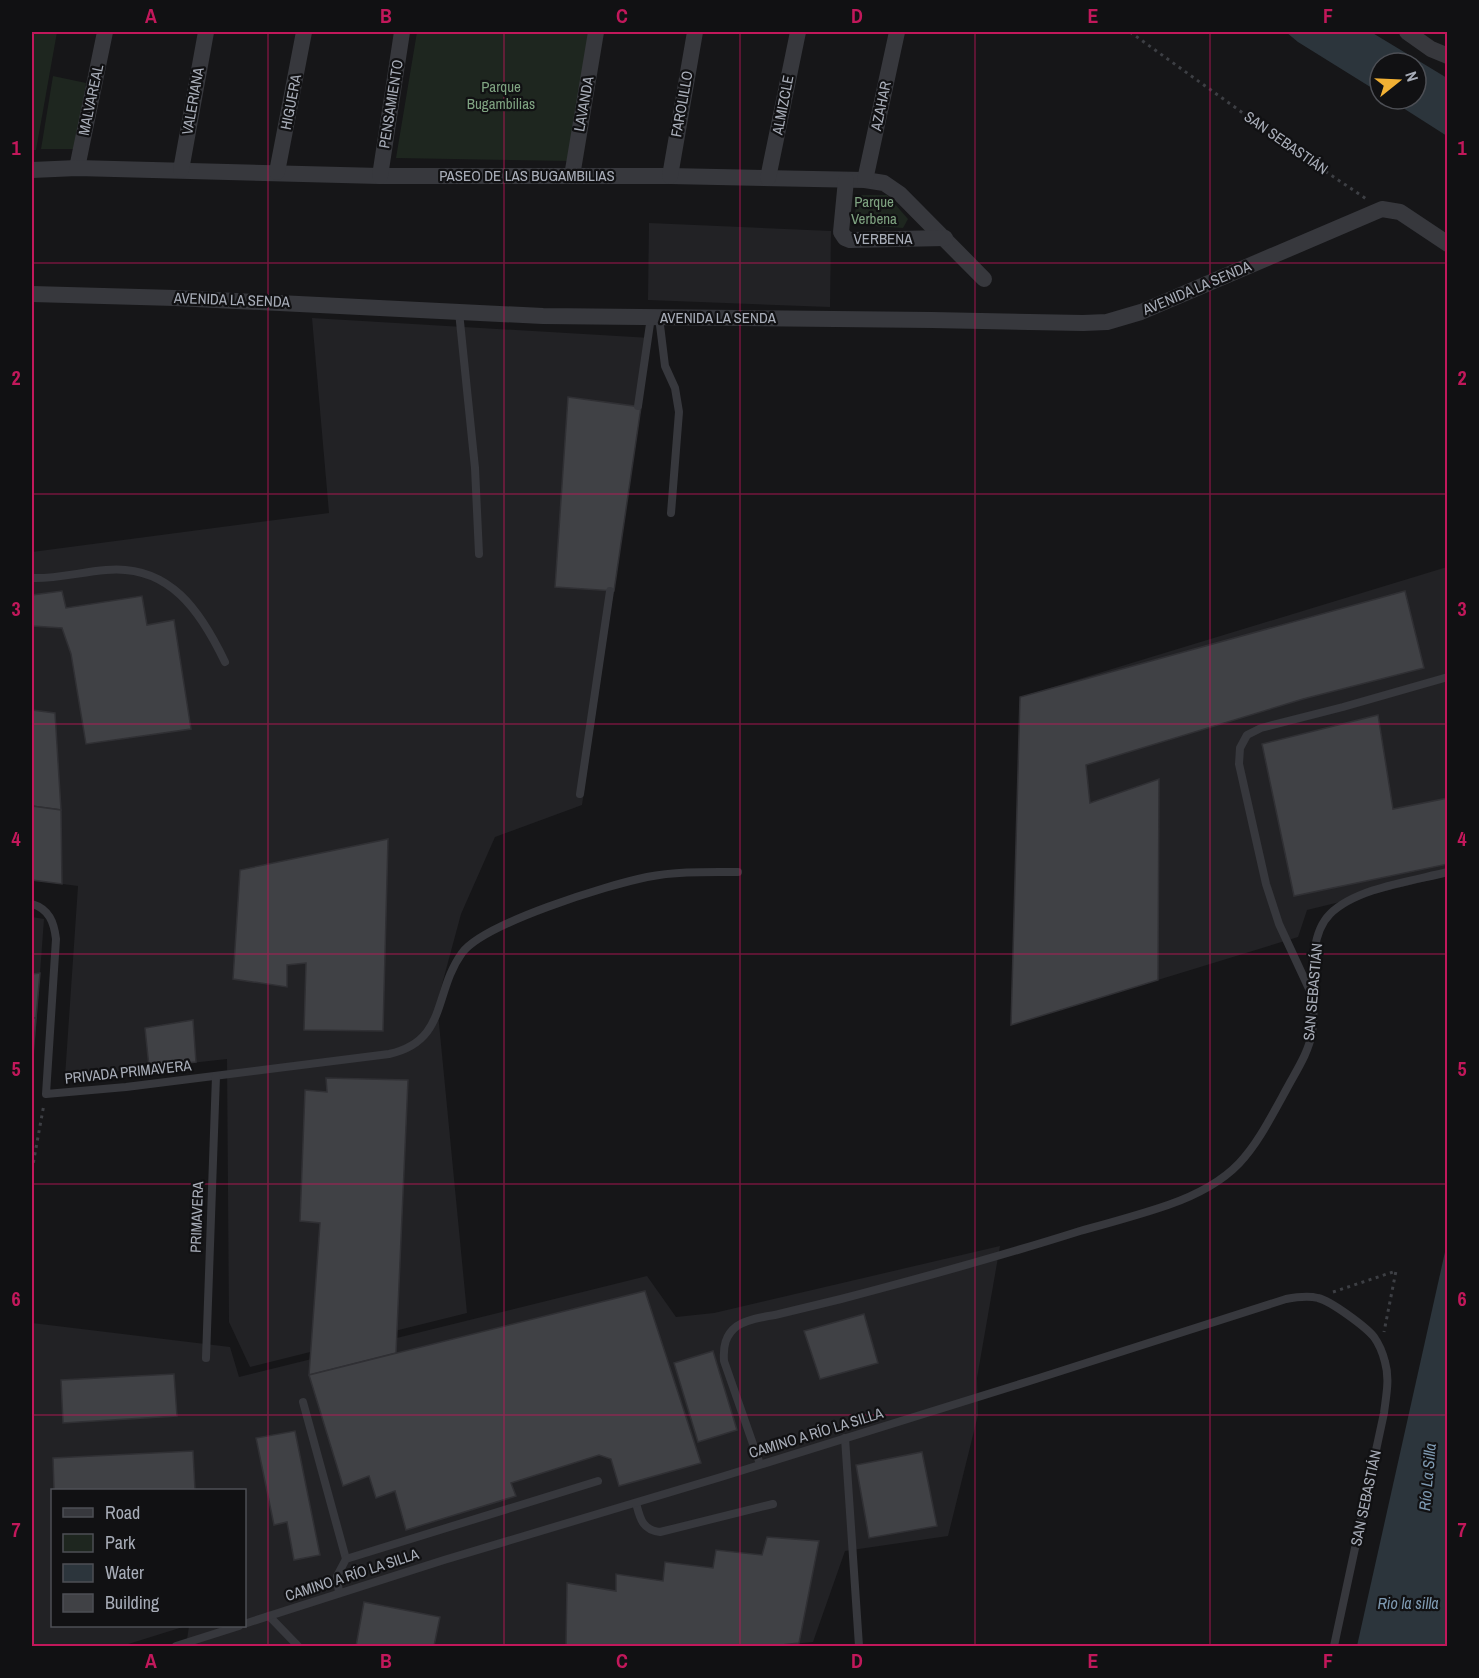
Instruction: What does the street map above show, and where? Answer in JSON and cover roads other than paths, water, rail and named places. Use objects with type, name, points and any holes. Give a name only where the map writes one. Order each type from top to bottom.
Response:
[{"type":"street","name":"MALVAREAL","points":[[77,168],[105,32]]},
{"type":"street","name":"VALERIANA","points":[[181,170],[206,32]]},
{"type":"street","name":"HIGUERA","points":[[277,172],[304,32]]},
{"type":"street","name":"PENSAMIENTO","points":[[380,176],[402,32]]},
{"type":"street","name":"LAVANDA","points":[[572,176],[596,32]]},
{"type":"street","name":"FAROLILLO","points":[[670,176],[695,32]]},
{"type":"street","name":"ALMIZCLE","points":[[768,178],[798,32]]},
{"type":"street","name":"AZAHAR","points":[[865,180],[897,32]]},
{"type":"street","points":[[1407,32],[1431,49],[1448,56]]},
{"type":"street","name":"PASEO DE LAS BUGAMBILIAS","points":[[32,170],[77,168],[380,176],[670,176],[865,180],[884,183],[900,194],[984,279]]},
{"type":"street","name":"VERBENA","points":[[846,180],[841,232],[845,238],[850,240],[945,238]]},
{"type":"street","name":"AVENIDA LA SENDA","points":[[32,294],[175,298],[543,316],[1083,323],[1107,322],[1141,312],[1382,209],[1400,212],[1448,244]]},
{"type":"lane","points":[[459,311],[475,468],[479,554]]},
{"type":"lane","points":[[638,406],[655,317]]},
{"type":"lane","points":[[655,317],[665,366],[675,388],[678,412],[671,513]]},
{"type":"lane","points":[[32,578],[109,570],[129,570],[150,576],[175,589],[194,608],[208,628],[225,662]]},
{"type":"lane","points":[[580,794],[610,591]]},
{"type":"lane","points":[[1312,996],[1279,924],[1266,884],[1239,764],[1240,748],[1247,735],[1261,728],[1448,677]]},
{"type":"lane","name":"PRIVADA PRIMAVERA","points":[[32,904],[44,909],[51,918],[56,939],[46,1094],[216,1076],[389,1054],[410,1048],[428,1034],[450,975],[462,952],[484,934],[564,902],[646,877],[738,872]]},
{"type":"lane","name":"SAN SEBASTIÁN","points":[[760,1464],[724,1361],[726,1339],[737,1327],[749,1321],[834,1301],[1029,1247],[1169,1204],[1192,1195],[1231,1172],[1247,1156],[1266,1127],[1306,1054],[1312,1031],[1314,955],[1319,933],[1328,915],[1346,902],[1368,892],[1448,872]]},
{"type":"lane","name":"PRIMAVERA","points":[[206,1358],[216,1076]]},
{"type":"lane","name":"CAMINO A RÍO LA SILLA","points":[[246,1623],[1286,1299],[1303,1296],[1317,1297]]},
{"type":"lane","name":"SAN SEBASTIÁN","points":[[1317,1297],[1332,1304],[1373,1336],[1386,1364],[1388,1385],[1334,1647]]},
{"type":"lane","points":[[303,1402],[346,1559],[337,1576],[339,1593]]},
{"type":"lane","points":[[845,1438],[859,1647]]},
{"type":"lane","points":[[346,1559],[598,1481]]},
{"type":"lane","points":[[636,1503],[643,1526],[651,1531],[660,1532],[773,1504]]},
{"type":"lane","points":[[269,1616],[298,1647]]},
{"type":"lane","points":[[176,1647],[236,1627]]},
{"type":"water","points":[[1286,32],[1371,32],[1402,51],[1368,51],[1368,86],[1298,42]]},
{"type":"water","points":[[1428,66],[1447,78],[1447,136],[1408,111],[1428,111]]},
{"type":"water","name":"Rio la silla","points":[[1447,1243],[1447,1646],[1357,1646]]},
{"type":"park label","name":"Parque Bugambilias","points":[[501,96]]},
{"type":"park label","name":"Parque Verbena","points":[[874,210]]},
{"type":"water label","name":"Río La Silla","points":[[1427,1477]]}]
